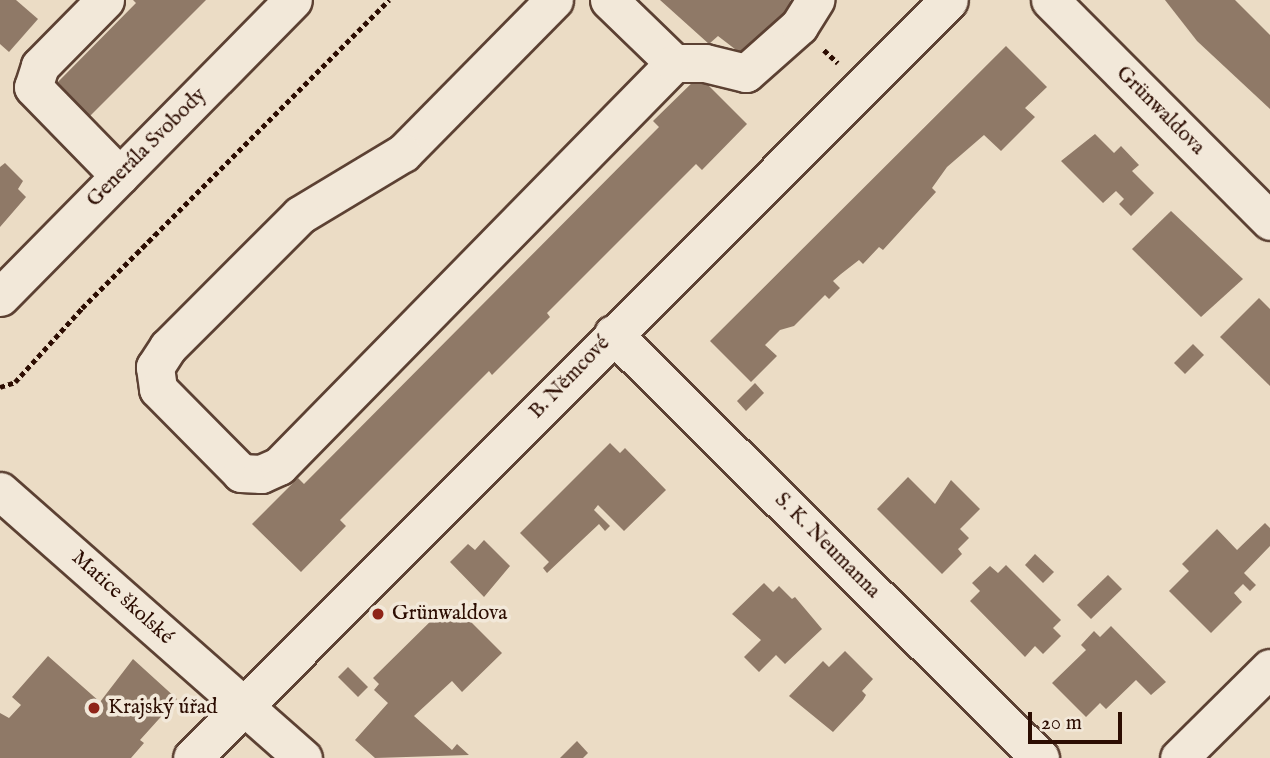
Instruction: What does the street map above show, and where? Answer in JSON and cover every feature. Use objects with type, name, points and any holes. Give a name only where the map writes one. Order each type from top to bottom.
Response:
[{"type":"street","points":[[105,0],[40,66],[33,87],[120,176]]},
{"type":"street","name":"Generála Svobody","points":[[0,296],[293,0]]},
{"type":"street","points":[[554,0],[403,153],[300,215],[155,366],[158,389],[241,473],[261,474],[279,466],[674,62]]},
{"type":"street","points":[[609,0],[674,62],[746,73],[800,26],[815,0]]},
{"type":"street","name":"B. Němcové","points":[[192,758],[949,0]]},
{"type":"street","name":"Grünwaldova","points":[[1050,0],[1270,221]]},
{"type":"street","name":"S. K. Neumanna","points":[[613,334],[1040,758]]},
{"type":"street","name":"Matice školské","points":[[0,491],[243,705],[294,755]]},
{"type":"street","points":[[1179,758],[1270,668]]},
{"type":"path","points":[[0,387],[15,382],[82,308],[388,0]]},
{"type":"building","points":[[0,0],[16,0],[38,19],[9,52],[0,44]]},
{"type":"building","points":[[133,0],[206,0],[84,122],[51,89],[136,3]]},
{"type":"building","points":[[660,0],[790,0],[796,6],[744,56],[718,36],[709,44]]},
{"type":"building","points":[[1165,0],[1235,0],[1270,35],[1270,109],[1197,41]]},
{"type":"building","points":[[1006,46],[1047,87],[1025,108],[1035,117],[1001,151],[984,135],[947,167],[932,188],[936,192],[883,250],[879,247],[863,264],[859,260],[841,274],[833,281],[840,288],[829,299],[825,295],[794,326],[780,330],[765,345],[777,356],[751,382],[710,341]]},
{"type":"building","points":[[699,76],[747,124],[702,170],[696,164],[547,313],[550,317],[492,375],[489,371],[340,520],[346,526],[301,572],[252,524],[298,478],[304,484],[659,127],[653,121]]},
{"type":"building","points":[[1095,134],[1114,153],[1121,146],[1139,165],[1132,171],[1154,193],[1131,216],[1119,204],[1124,199],[1116,191],[1103,203],[1061,161]]},
{"type":"building","points":[[5,163],[23,181],[18,189],[26,197],[0,227],[0,167]]},
{"type":"building","points":[[1171,211],[1243,279],[1201,317],[1132,249]]},
{"type":"building","points":[[1259,298],[1270,309],[1270,386],[1220,337]]},
{"type":"building","points":[[1193,344],[1204,355],[1185,374],[1174,363]]},
{"type":"building","points":[[755,383],[764,393],[746,411],[737,401]]},
{"type":"building","points":[[610,443],[620,453],[625,448],[666,490],[624,531],[598,505],[594,510],[610,526],[605,531],[599,524],[547,573],[543,568],[549,562],[520,533]]},
{"type":"building","points":[[908,477],[935,504],[951,480],[980,509],[960,529],[969,538],[958,549],[962,554],[942,574],[877,509]]},
{"type":"building","points":[[1265,523],[1270,528],[1270,546],[1244,573],[1256,585],[1250,591],[1243,584],[1234,593],[1242,602],[1211,633],[1169,591],[1189,571],[1182,564],[1217,529],[1237,550]]},
{"type":"building","points":[[484,540],[510,566],[484,597],[450,562],[468,544],[475,550]]},
{"type":"building","points":[[1035,554],[1054,572],[1043,583],[1025,565]]},
{"type":"building","points":[[1006,565],[1061,620],[1053,628],[1061,636],[1043,654],[1035,646],[1025,657],[970,601],[980,591],[972,583],[990,566],[998,573]]},
{"type":"building","points":[[1108,575],[1122,589],[1091,619],[1077,605]]},
{"type":"building","points":[[764,583],[773,592],[779,586],[792,599],[795,597],[822,629],[785,664],[776,655],[759,672],[744,657],[761,640],[732,614]]},
{"type":"building","points":[[446,606],[460,621],[465,616],[502,653],[462,692],[452,681],[414,716],[452,750],[457,744],[469,755],[375,758],[355,740],[388,703],[374,690],[379,684],[373,678]]},
{"type":"building","points":[[1111,626],[1166,682],[1151,695],[1136,680],[1106,709],[1100,703],[1086,717],[1052,683],[1086,650],[1081,645],[1094,631],[1100,637]]},
{"type":"building","points":[[845,651],[873,679],[862,691],[866,695],[863,700],[833,732],[789,696],[823,661],[829,667]]},
{"type":"building","name":"Krajský úřad","points":[[48,656],[100,702],[133,659],[177,699],[140,740],[144,743],[131,758],[0,758],[0,713],[9,718],[21,705],[12,697]]},
{"type":"building","points":[[348,667],[368,687],[358,697],[338,677]]},
{"type":"building","points":[[577,741],[588,753],[583,758],[560,758]]},
{"type":"place","name":"Grünwaldova","points":[[378,614]]},
{"type":"place","name":"Krajský úřad","points":[[94,708]]}]
